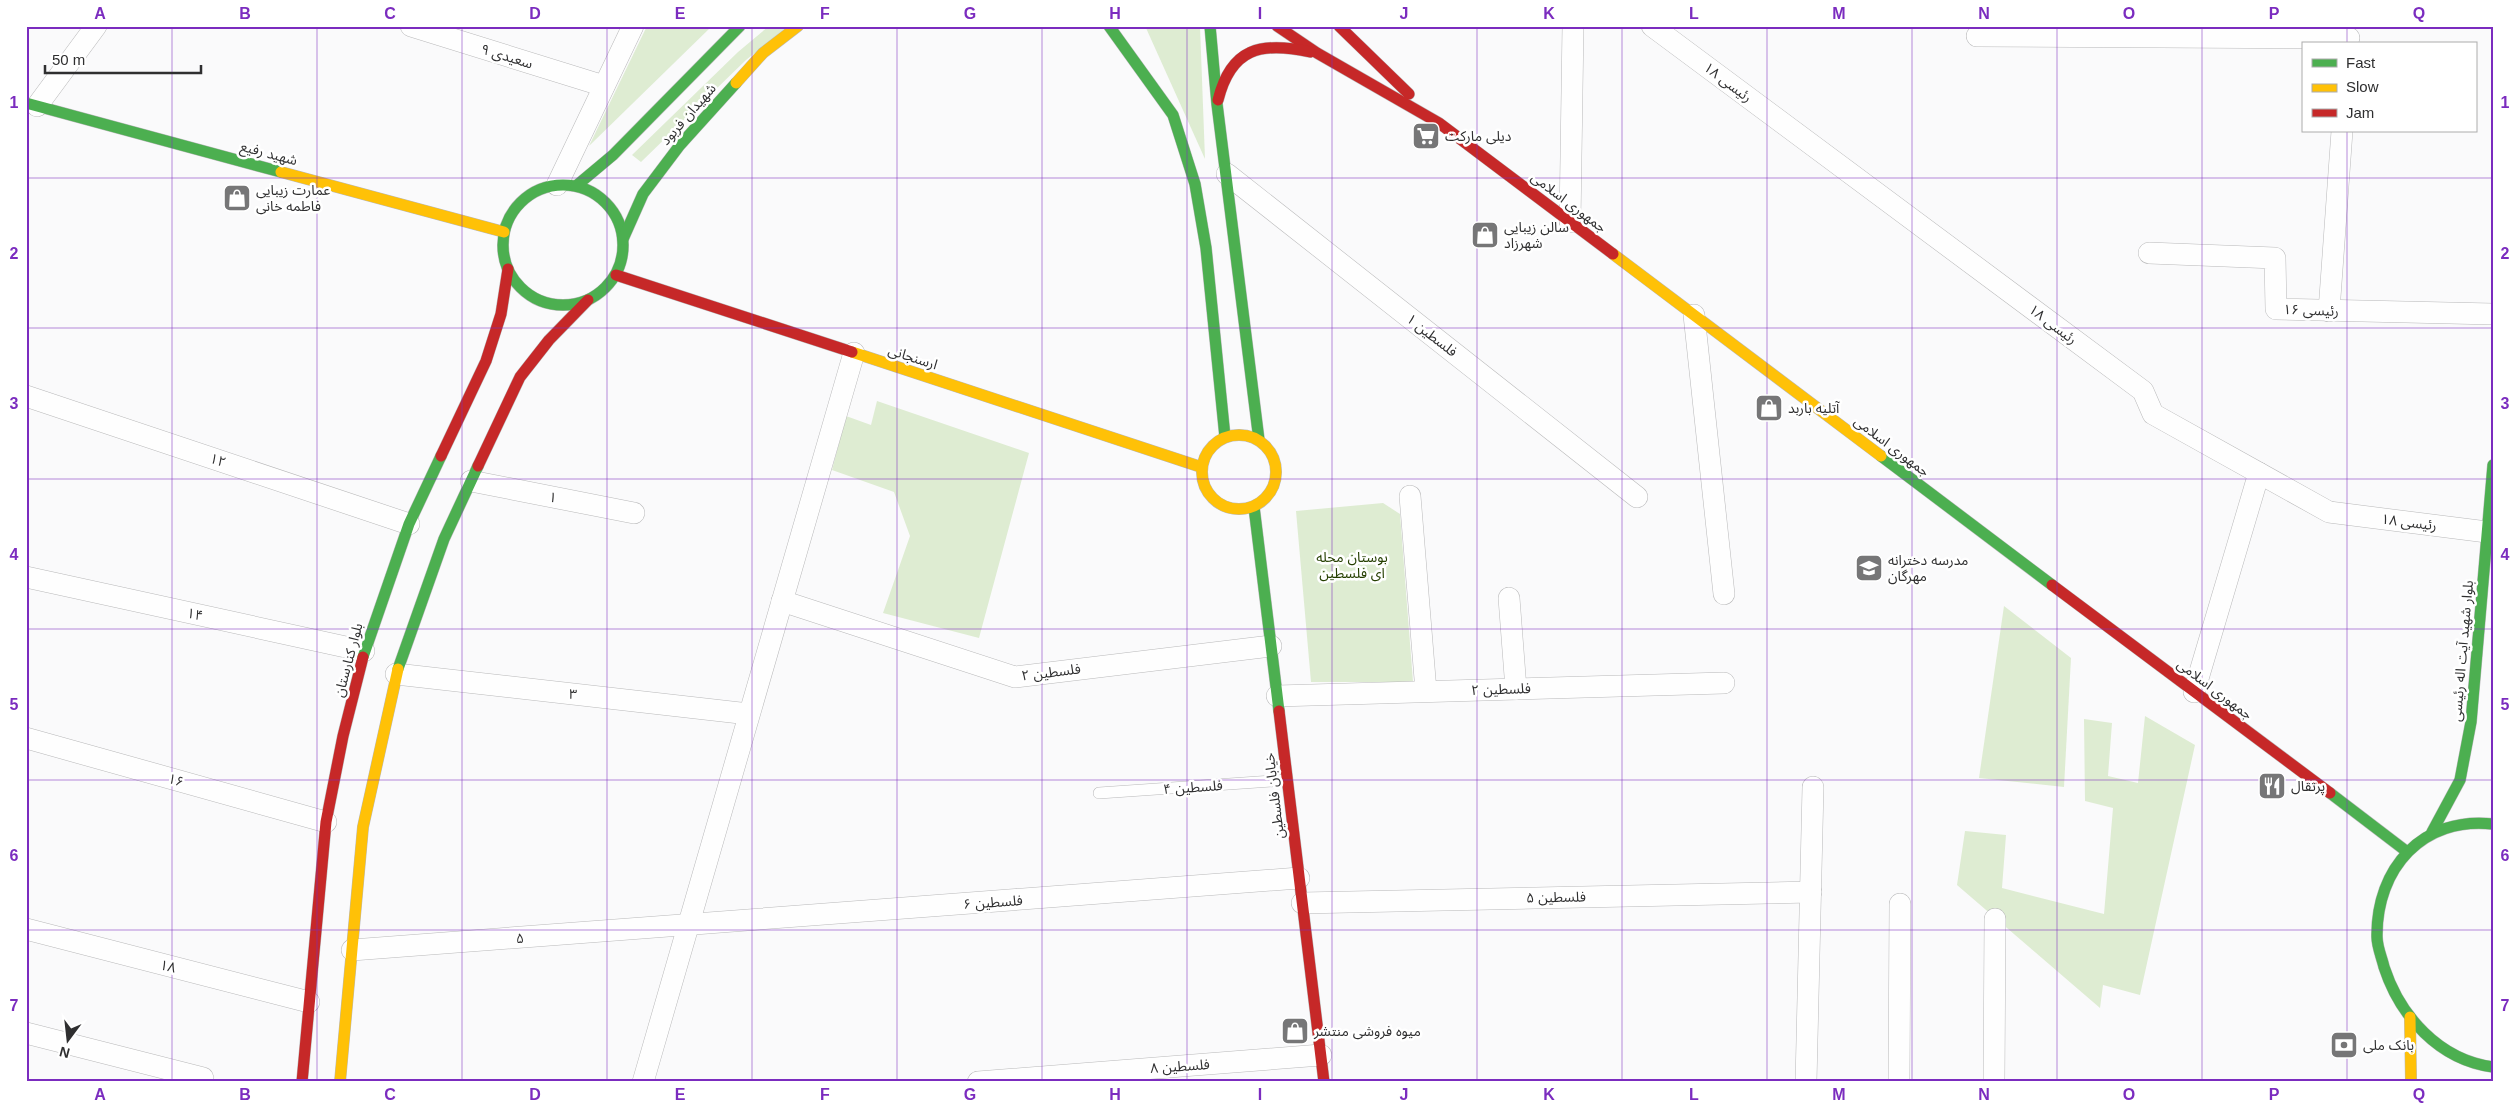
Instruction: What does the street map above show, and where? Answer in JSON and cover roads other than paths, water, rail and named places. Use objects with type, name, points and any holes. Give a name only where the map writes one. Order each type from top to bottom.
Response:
[{"type":"main road","name":"شهيدان فربود","points":[[567,186],[613,155],[740,26]]},
{"type":"main road","name":"شهيدان فربود","points":[[623,239],[643,194],[680,145],[763,53],[798,26]]},
{"type":"main road","points":[[1109,26],[1173,116],[1195,184],[1206,248],[1225,437]]},
{"type":"main road","points":[[1210,26],[1217,104],[1259,440]]},
{"type":"main road","name":"جمهوری اسلامی","points":[[1277,26],[1317,53],[1439,123],[2406,851]]},
{"type":"main road","points":[[1339,26],[1439,123]]},
{"type":"main road","points":[[1217,104],[1224,77],[1246,53],[1277,46],[1288,46],[1317,53]]},
{"type":"main road","name":"شهید رفیع","points":[[32,105],[504,232]]},
{"type":"main road","points":[[340,1082],[363,827],[396,674],[444,539],[520,377],[549,340],[588,300],[604,290],[616,275],[622,258],[623,239],[618,221],[608,205],[594,193],[567,186],[539,190],[523,200],[511,215],[504,232],[503,251],[508,269],[518,285],[533,297],[551,303],[570,304],[588,300]]},
{"type":"main road","name":"بلوار کنارستان","points":[[302,1082],[326,822],[343,736],[364,651],[409,524],[486,361],[501,314],[508,269]]},
{"type":"main road","name":"ارسنجانی","points":[[616,275],[1202,467]]},
{"type":"main road","points":[[1236,435],[1259,440],[1270,452],[1276,467],[1275,483],[1267,497],[1254,507],[1238,510],[1223,506],[1210,497],[1202,483],[1202,467],[1206,454],[1214,444],[1225,437],[1236,435]]},
{"type":"main road","name":"بلوار شهید آیت اله رئیسی","points":[[2432,832],[2460,780],[2469,731],[2493,465]]},
{"type":"main road","name":"خیابان فلسطین","points":[[1254,507],[1324,1082]]},
{"type":"main road","points":[[2493,824],[2464,822],[2432,832],[2406,851],[2388,879],[2380,909],[2377,939],[2394,993],[2428,1039],[2454,1054],[2484,1066],[2493,1067]]},
{"type":"main road","points":[[2410,1017],[2411,1082]]},
{"type":"street","points":[[32,105],[96,26]]},
{"type":"street","name":"سعیدی ۹","points":[[411,26],[604,86]]},
{"type":"street","points":[[567,186],[604,86],[633,26]]},
{"type":"street","points":[[1570,222],[1573,26]]},
{"type":"street","name":"رئیسی ۱۸","points":[[1652,26],[2143,391],[2152,414],[2329,512],[2487,532]]},
{"type":"street","points":[[1977,36],[2349,36]]},
{"type":"street","points":[[2329,311],[2342,132]]},
{"type":"street","name":"فلسطین ۱","points":[[1227,174],[1637,497]]},
{"type":"street","name":"رئیسی ۱۶","points":[[2149,253],[2275,258],[2276,309],[2493,314]]},
{"type":"street","points":[[1694,315],[1724,594]]},
{"type":"street","points":[[643,1082],[854,353]]},
{"type":"street","name":"۱۲","points":[[26,396],[409,524]]},
{"type":"street","points":[[2194,692],[2259,474]]},
{"type":"street","name":"۱","points":[[471,481],[634,514]]},
{"type":"street","points":[[1410,496],[1426,691]]},
{"type":"street","name":"۱۴","points":[[26,577],[364,651]]},
{"type":"street","points":[[1509,598],[1516,689]]},
{"type":"street","name":"فلسطین ۲","points":[[782,601],[1015,677],[1271,646]]},
{"type":"street","name":"۳","points":[[396,674],[749,714]]},
{"type":"street","name":"فلسطین ۲","points":[[1277,696],[1724,683]]},
{"type":"street","name":"۱۶","points":[[26,738],[326,822]]},
{"type":"street","points":[[1806,1082],[1813,787]]},
{"type":"street","name":"فلسطین ۶","points":[[688,926],[1299,878]]},
{"type":"street","name":"فلسطین ۵","points":[[1302,903],[1810,892]]},
{"type":"street","points":[[1899,1082],[1900,904]]},
{"type":"street","points":[[1994,1082],[1996,919]]},
{"type":"street","name":"۵","points":[[352,950],[688,926]]},
{"type":"street","name":"۱۸","points":[[26,929],[309,1002]]},
{"type":"street","points":[[26,1033],[203,1078]]},
{"type":"street","name":"فلسطین ۸","points":[[978,1082],[1321,1055]]},
{"type":"lane","name":"فلسطین ۴","points":[[1099,793],[1287,780]]},
{"type":"place","name":"دیلی مارکت","points":[[1426,136]]},
{"type":"place","name":"عمارت زیبایی فاطمه خانی","points":[[237,198]]},
{"type":"place","name":"سالن زیبایی شهرزاد","points":[[1485,235]]},
{"type":"place","name":"آتلیه باربد","points":[[1769,408]]},
{"type":"place","name":"مدرسه دخترانه مهرگان","points":[[1869,568]]},
{"type":"place","name":"پرتقال","points":[[2272,786]]},
{"type":"place","name":"میوه فروشی منتشر","points":[[1295,1031]]},
{"type":"place","name":"بانک ملی","points":[[2344,1045]]},
{"type":"park label","name":"بوستان محله ای فلسطین","points":[[1352,566]]}]
